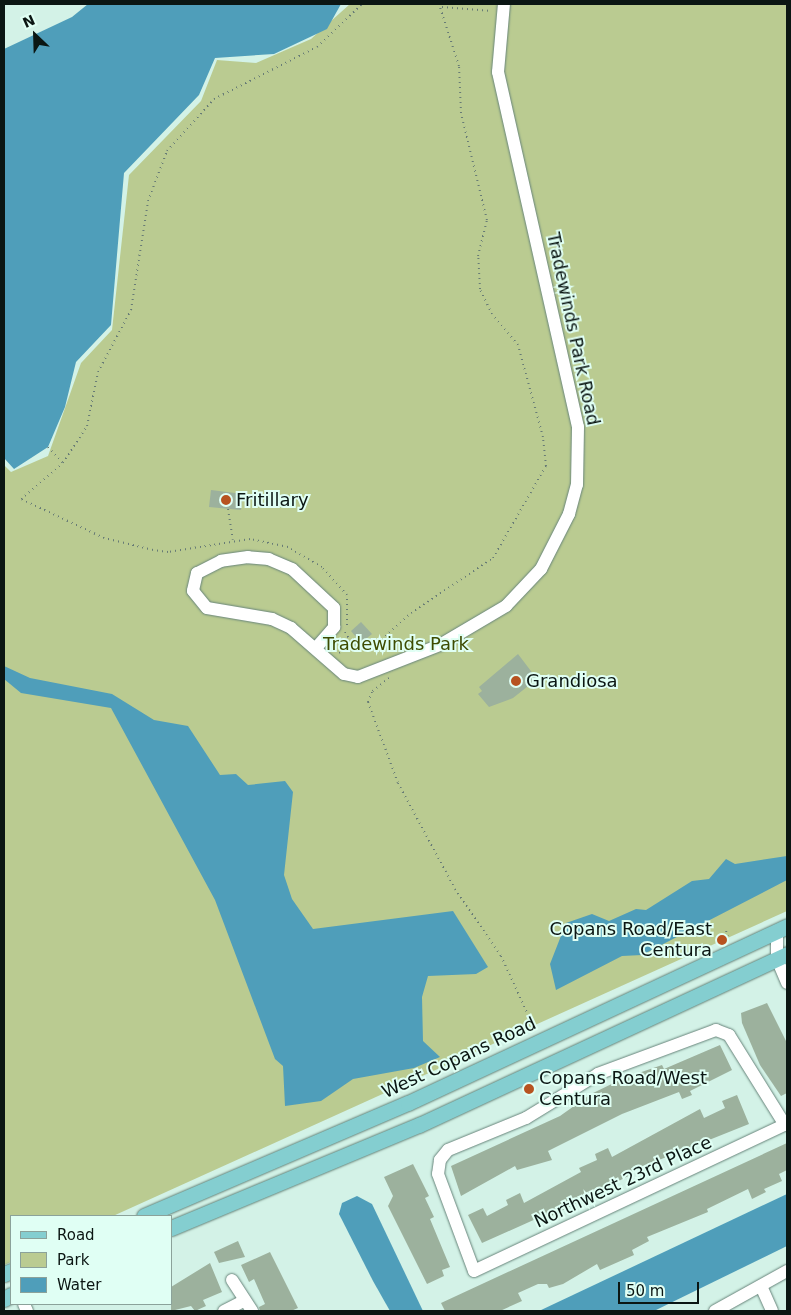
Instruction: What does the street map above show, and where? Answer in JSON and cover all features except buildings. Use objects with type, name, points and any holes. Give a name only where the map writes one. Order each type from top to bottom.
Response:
[{"type":"main road","name":"West Copans Road","points":[[146,1215],[496,1062],[782,928]]},
{"type":"main road","points":[[172,1228],[506,1085],[782,956]]},
{"type":"main road","points":[[496,1062],[506,1085]]},
{"type":"street","name":"Tradewinds Park Road","points":[[316,648],[334,626],[334,608],[292,569],[269,559],[248,557],[221,560],[197,573],[193,591],[207,608],[272,619],[316,648],[344,674],[372,674],[476,626],[523,591],[558,542],[569,514],[577,485],[578,428],[499,80],[497,45],[503,8]]},
{"type":"street","points":[[782,928],[787,944]]},
{"type":"street","points":[[782,928],[782,956],[787,983]]},
{"type":"street","name":"Northwest 23rd Place","points":[[716,1030],[729,1035],[786,1124],[474,1271],[438,1174],[440,1160],[448,1150],[526,1118],[598,1074],[716,1030]]},
{"type":"street","points":[[715,1311],[787,1271]]},
{"type":"street","points":[[224,1311],[248,1306],[232,1280]]},
{"type":"street","points":[[761,1286],[772,1311]]},
{"type":"path","points":[[362,4],[316,47],[214,99],[168,151],[148,201],[130,310],[98,372],[87,426],[63,463],[21,499],[104,538],[153,550],[181,551],[233,540],[270,541],[322,567],[350,601],[345,633],[350,643],[360,648],[374,646],[411,613],[493,558],[546,466],[543,437],[518,345],[492,314],[480,289],[478,256],[487,220],[461,113],[459,66],[439,4]]},
{"type":"path","points":[[441,7],[503,8]]},
{"type":"path","points":[[48,447],[63,463]]},
{"type":"path","points":[[228,509],[233,540]]},
{"type":"path","points":[[330,662],[356,637]]},
{"type":"path","points":[[392,677],[372,692],[368,702],[392,765],[426,838],[516,985],[536,1030],[533,1045]]},
{"type":"path","points":[[726,932],[728,937]]},
{"type":"green space","name":"Tradewinds Park","points":[[350,4],[787,4],[787,911],[115,1215],[10,1215],[10,1262],[4,1265],[4,465],[11,472],[48,456],[81,363],[112,330],[129,175],[201,101],[217,60],[256,63],[311,39]]},
{"type":"water","points":[[88,4],[341,4],[327,29],[274,54],[215,58],[199,95],[124,173],[111,325],[76,362],[65,407],[48,447],[14,469],[4,458],[4,49],[72,17]]},
{"type":"water","points":[[4,666],[30,678],[112,694],[154,720],[188,726],[220,775],[236,774],[248,785],[285,781],[293,792],[284,875],[292,899],[313,929],[453,911],[488,967],[476,974],[428,976],[422,997],[423,1041],[440,1057],[414,1068],[353,1079],[321,1101],[285,1106],[283,1066],[275,1059],[215,900],[111,708],[21,693],[4,679]]},
{"type":"water","points":[[787,856],[787,880],[642,955],[622,956],[556,990],[550,964],[566,923],[592,914],[609,921],[636,909],[646,910],[692,881],[709,879],[726,859],[735,864]]},
{"type":"water","points":[[787,1194],[787,1246],[654,1311],[539,1311]]},
{"type":"water","points":[[357,1196],[372,1204],[423,1311],[390,1311],[339,1214],[342,1203]]},
{"type":"place","name":"Fritillary","points":[[226,500]]},
{"type":"place","name":"Grandiosa","points":[[516,681]]},
{"type":"place","name":"Copans Road/East Centura","points":[[722,940]]},
{"type":"place","name":"Copans Road/West Centura","points":[[529,1089]]}]
